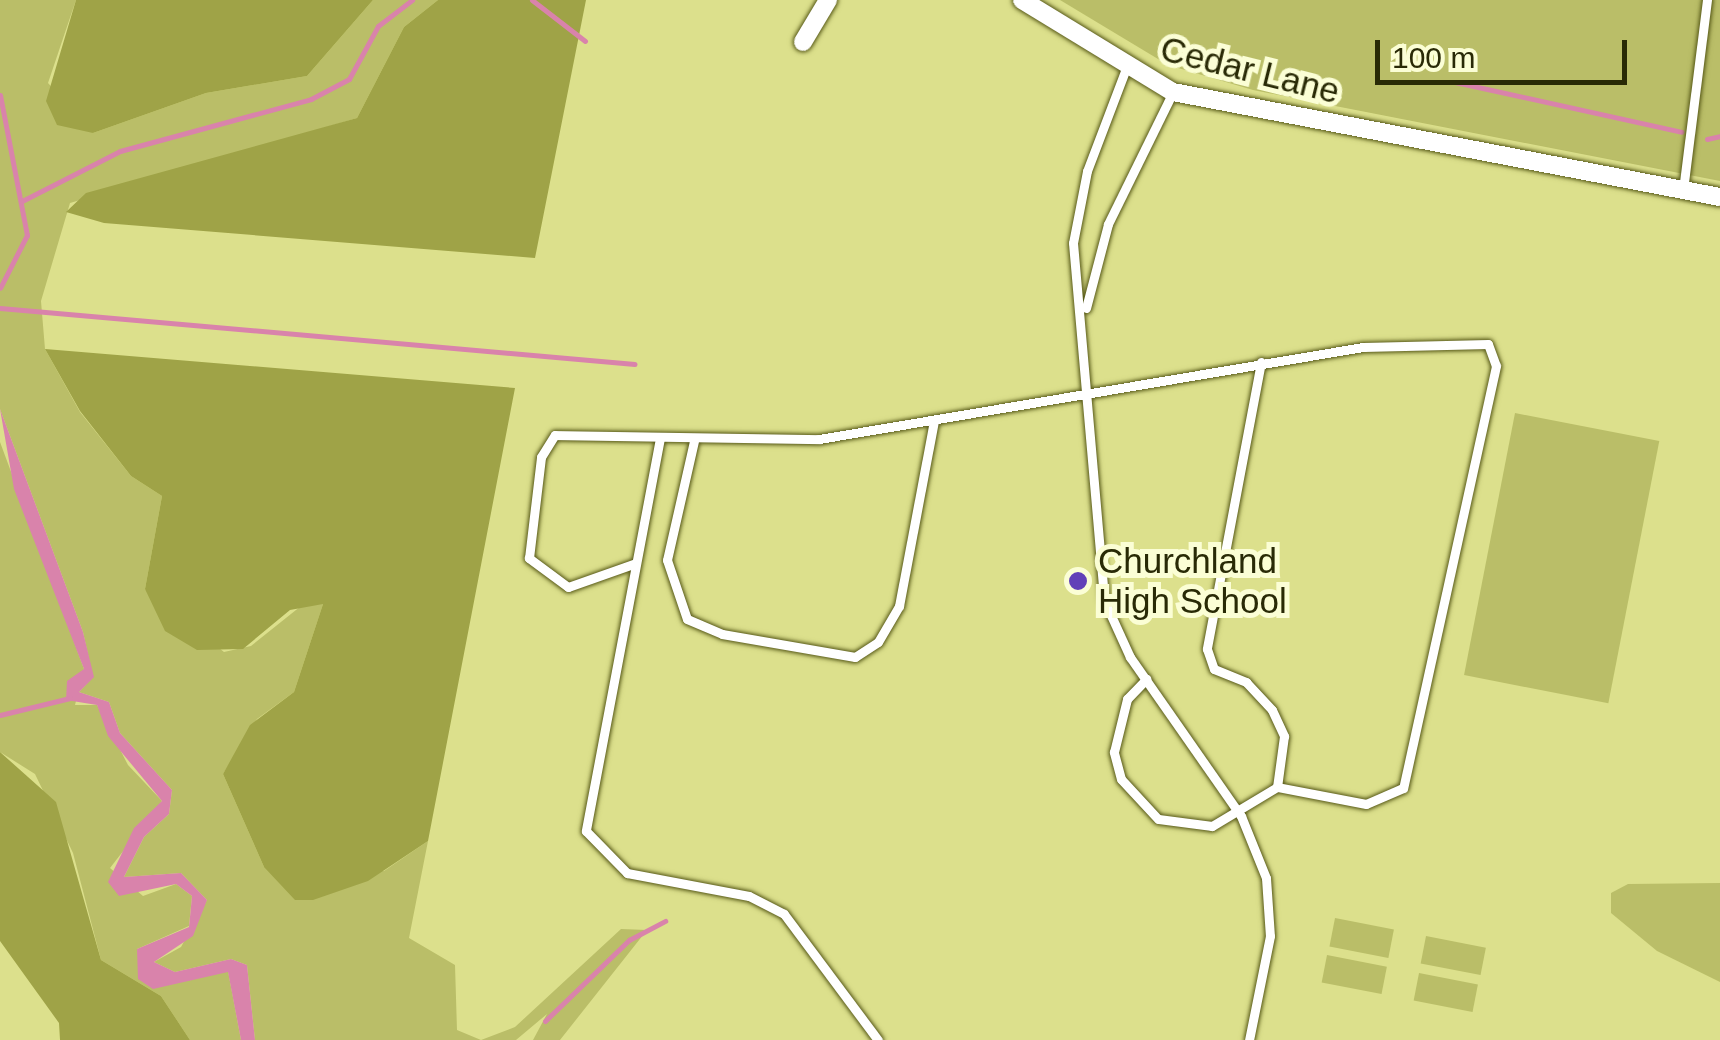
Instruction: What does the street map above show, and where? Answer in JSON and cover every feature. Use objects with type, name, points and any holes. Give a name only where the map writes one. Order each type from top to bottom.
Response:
[{"type":"street","points":[[803,42],[828,0]]},
{"type":"street","name":"Cedar Lane","points":[[1022,0],[1126,71],[1173,92],[1720,197]]},
{"type":"lane","points":[[1683,190],[1707,0]]},
{"type":"lane","points":[[1126,71],[1086,171],[1074,242],[1085,310],[1104,600],[1146,678],[1240,816],[1271,908],[1249,1040]]},
{"type":"lane","points":[[1085,310],[1108,224],[1173,92]]},
{"type":"lane","points":[[636,563],[568,587],[540,573],[526,539],[541,457],[555,434],[819,440],[934,421],[1088,388],[1363,347],[1483,343],[1496,352],[1411,773],[1392,797],[1366,804],[1277,787]]},
{"type":"lane","points":[[1146,678],[1116,724],[1114,752],[1136,802],[1185,827],[1240,816],[1277,787],[1284,736],[1272,710],[1246,682],[1214,668],[1208,648],[1262,362]]},
{"type":"lane","points":[[694,440],[667,560],[687,619],[722,634],[855,657],[878,642],[900,606],[934,421]]},
{"type":"lane","points":[[660,438],[585,819],[591,844],[628,873],[749,896],[784,914],[878,1040]]},
{"type":"green space","points":[[0,0],[76,0],[48,83],[93,133],[206,93],[307,76],[373,0],[438,0],[404,27],[357,118],[70,203],[41,301],[45,349],[80,412],[131,476],[162,496],[145,589],[224,652],[251,646],[306,602],[323,604],[294,692],[257,719],[223,774],[264,867],[384,871],[428,841],[409,938],[455,965],[457,1030],[481,1040],[255,1040],[247,965],[231,959],[175,972],[154,962],[181,947],[207,900],[181,873],[124,877],[144,837],[169,814],[172,790],[120,733],[109,702],[79,692],[93,677],[83,632],[0,409]]},
{"type":"green space","points":[[76,0],[373,0],[307,76],[206,93],[93,133],[57,125],[46,101]]},
{"type":"green space","points":[[438,0],[586,0],[535,258],[104,223],[66,212],[86,193],[357,118],[404,27]]},
{"type":"green space","points":[[1060,0],[1720,0],[1720,181],[1253,90],[1168,65]]},
{"type":"green space","points":[[45,349],[515,388],[428,841],[368,881],[313,900],[295,900],[264,867],[223,774],[250,725],[294,692],[323,604],[290,610],[243,649],[197,650],[165,631],[145,589],[162,496],[131,476],[80,411]]},
{"type":"green space","points":[[1515,413],[1659,441],[1608,703],[1464,675]]},
{"type":"green space","points":[[0,442],[84,669],[75,705],[97,705],[128,765],[162,801],[110,868],[143,896],[176,884],[192,896],[189,926],[137,949],[153,988],[228,971],[241,1040],[190,1040],[161,996],[101,960],[73,853],[35,774],[0,752]]},
{"type":"green space","points":[[0,752],[56,802],[101,960],[161,996],[190,1040],[60,1040],[59,1023],[0,941]]},
{"type":"green space","points":[[1720,883],[1720,982],[1657,951],[1611,913],[1611,893],[1628,884]]},
{"type":"green space","points":[[1335,918],[1394,929],[1388,958],[1329,946]]},
{"type":"green space","points":[[621,929],[647,930],[560,1040],[533,1040],[547,1014],[516,1040],[481,1040],[515,1027]]},
{"type":"green space","points":[[1426,936],[1486,948],[1481,975],[1421,963]]},
{"type":"green space","points":[[1327,955],[1387,967],[1382,994],[1322,982]]},
{"type":"green space","points":[[1419,973],[1478,984],[1473,1012],[1414,1000]]},
{"type":"shaded area","points":[[0,409],[83,632],[94,677],[79,692],[109,702],[120,733],[172,790],[169,814],[144,837],[124,877],[181,873],[207,900],[193,936],[154,962],[175,972],[231,959],[247,965],[255,1040],[241,1040],[228,972],[153,989],[138,979],[137,949],[189,927],[192,896],[176,884],[119,896],[108,882],[134,828],[162,801],[108,736],[97,705],[66,700],[67,681],[84,669],[14,489]]},
{"type":"waterway","points":[[22,201],[120,151],[311,99],[349,79],[378,26],[412,0]]},
{"type":"waterway","points":[[532,0],[585,41]]},
{"type":"waterway","points":[[1455,82],[1682,132]]},
{"type":"waterway","points":[[0,95],[27,235],[0,288]]},
{"type":"waterway","points":[[1707,139],[1720,136]]},
{"type":"waterway","points":[[0,308],[635,364]]},
{"type":"waterway","points":[[0,715],[70,698]]},
{"type":"waterway","points":[[545,1021],[629,940],[665,921]]},
{"type":"place","name":"Churchland High School","points":[[1078,581]]}]
